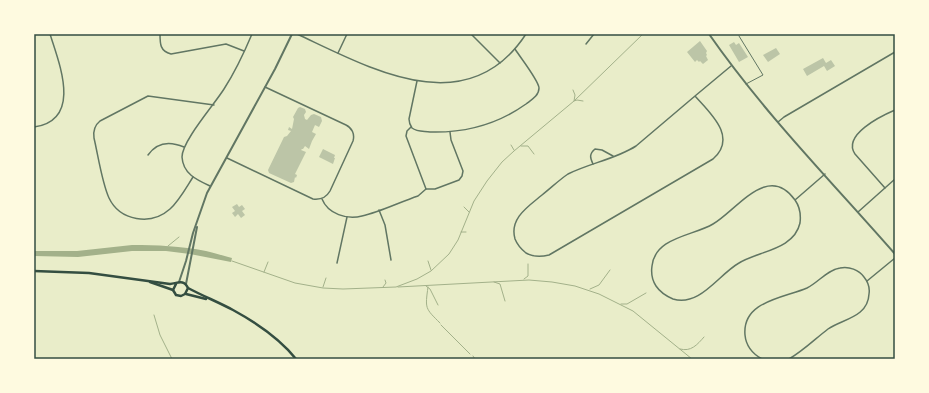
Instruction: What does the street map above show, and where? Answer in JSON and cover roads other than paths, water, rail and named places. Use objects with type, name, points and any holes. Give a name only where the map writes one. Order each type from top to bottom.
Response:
[{"type":"main road","points":[[34,271],[89,273],[170,284],[186,284],[188,288],[233,310],[254,323],[275,339],[296,359]]},
{"type":"main road","points":[[142,280],[173,290],[177,296],[185,294],[212,300]]},
{"type":"main road","points":[[173,290],[177,283]]},
{"type":"main road","points":[[185,294],[188,288]]},
{"type":"street","points":[[34,127],[45,124],[54,118],[61,109],[64,98],[65,91],[62,76],[50,34]]},
{"type":"street","points":[[160,34],[161,47],[165,52],[171,54],[226,44],[244,51]]},
{"type":"street","points":[[210,186],[193,177],[189,173],[184,165],[182,156],[184,147],[214,105],[230,79],[252,34]]},
{"type":"street","points":[[177,283],[186,261],[191,241],[210,186],[265,87],[292,34]]},
{"type":"street","points":[[297,34],[373,68],[417,81],[444,83],[464,80],[483,73],[500,63],[515,49],[526,34]]},
{"type":"street","points":[[338,53],[347,34]]},
{"type":"street","points":[[471,34],[500,63]]},
{"type":"street","points":[[586,44],[594,34]]},
{"type":"street","points":[[709,34],[731,66],[778,122],[895,254]]},
{"type":"street","points":[[417,81],[409,117],[412,127],[419,131],[450,132],[473,128],[495,121],[516,111],[536,96],[539,89],[538,84],[515,49]]},
{"type":"street","points":[[778,122],[784,117],[895,52]]},
{"type":"street","points":[[695,96],[722,130],[722,146],[713,159],[549,255],[536,256],[524,252],[514,235],[514,225],[518,216],[564,177],[636,146],[695,96],[731,66]]},
{"type":"street","points":[[226,158],[311,198],[322,199],[330,192],[353,143],[354,136],[352,130],[346,125],[265,87]]},
{"type":"street","points":[[193,177],[173,206],[164,214],[144,219],[129,216],[116,207],[108,194],[94,138],[94,131],[97,124],[102,120],[146,97],[152,96],[214,105]]},
{"type":"street","points":[[885,188],[855,154],[852,144],[856,136],[877,118],[895,110]]},
{"type":"street","points":[[412,127],[407,131],[406,136],[426,189]]},
{"type":"street","points":[[322,199],[324,205],[328,209],[343,216],[361,216],[418,196],[426,189],[434,190],[457,181],[462,176],[462,171],[450,139],[450,132]]},
{"type":"street","points":[[148,156],[154,148],[163,144],[173,143],[184,147]]},
{"type":"street","points":[[593,164],[590,157],[595,149],[602,150],[613,156]]},
{"type":"street","points":[[796,200],[825,174]]},
{"type":"street","points":[[858,212],[895,179]]},
{"type":"street","points":[[769,186],[779,188],[796,200],[800,210],[800,221],[797,231],[787,242],[738,263],[702,293],[692,298],[681,300],[674,299],[664,294],[657,287],[652,273],[652,262],[659,249],[667,243],[713,224],[750,193],[759,188],[769,186]]},
{"type":"street","points":[[379,210],[385,227],[391,260]]},
{"type":"street","points":[[337,262],[347,217]]},
{"type":"street","points":[[186,284],[197,224]]},
{"type":"street","points":[[867,282],[895,258]]},
{"type":"street","points":[[762,359],[754,354],[745,334],[748,320],[751,314],[759,306],[806,288],[837,268],[847,267],[856,270],[867,282],[870,291],[866,306],[857,315],[831,327],[789,359]]},
{"type":"lane","points":[[739,36],[762,75],[746,84]]},
{"type":"waterway","points":[[232,261],[295,283],[323,288],[343,289],[396,287],[417,279],[431,271],[449,254],[458,240],[474,201],[502,162],[574,101],[643,34]]},
{"type":"waterway","points":[[573,90],[575,95],[574,101],[583,101]]},
{"type":"waterway","points":[[511,145],[514,150]]},
{"type":"waterway","points":[[521,146],[528,146],[534,154]]},
{"type":"waterway","points":[[464,207],[469,212]]},
{"type":"waterway","points":[[461,232],[466,232]]},
{"type":"waterway","points":[[168,246],[179,237]]},
{"type":"waterway","points":[[428,261],[431,270]]},
{"type":"waterway","points":[[264,272],[268,262]]},
{"type":"waterway","points":[[524,279],[528,276],[528,264]]},
{"type":"waterway","points":[[590,289],[599,285],[610,270]]},
{"type":"waterway","points":[[323,287],[326,278]]},
{"type":"waterway","points":[[383,287],[386,283],[385,280]]},
{"type":"waterway","points":[[398,287],[529,280],[575,286],[599,294],[633,311],[692,359]]},
{"type":"waterway","points":[[494,282],[500,284],[505,301]]},
{"type":"waterway","points":[[426,286],[430,289],[438,305]]},
{"type":"waterway","points":[[428,287],[426,300],[427,308],[440,323]]},
{"type":"waterway","points":[[621,304],[627,304],[646,293]]},
{"type":"waterway","points":[[154,315],[160,335],[172,359]]},
{"type":"waterway","points":[[441,325],[470,354]]},
{"type":"waterway","points":[[680,349],[691,349],[704,337]]}]
